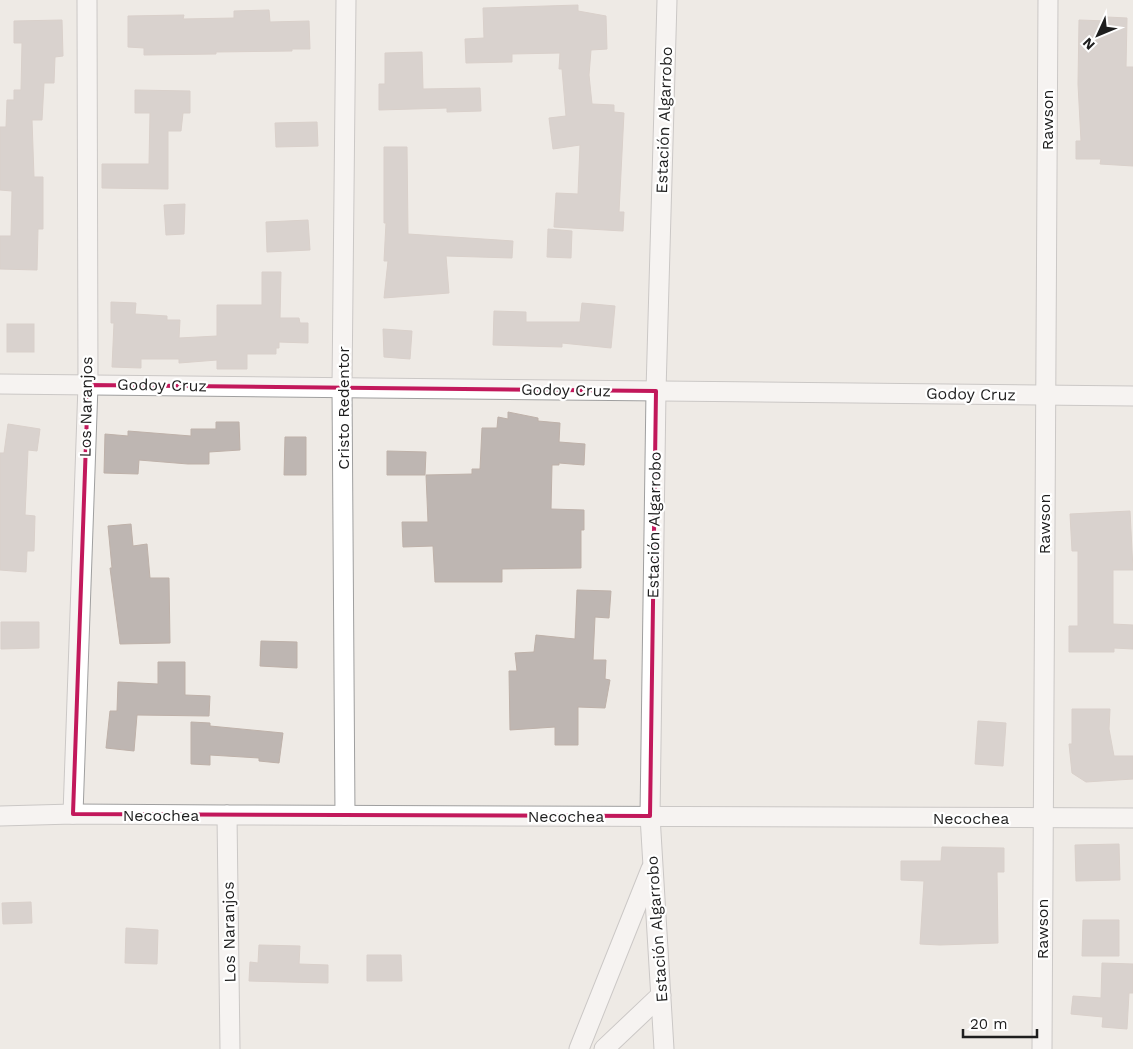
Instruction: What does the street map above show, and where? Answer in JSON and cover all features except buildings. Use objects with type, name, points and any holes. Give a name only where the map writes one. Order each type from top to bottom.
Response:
[{"type":"street","name":"Los Naranjos","points":[[73,814],[88,385],[87,0]]},
{"type":"street","name":"Cristo Redentor","points":[[345,815],[342,387],[346,0]]},
{"type":"street","name":"Estación Algarrobo","points":[[664,1049],[650,816],[656,391],[667,0]]},
{"type":"street","name":"Rawson","points":[[1042,1049],[1048,0]]},
{"type":"street","name":"Godoy Cruz","points":[[0,384],[1133,396]]},
{"type":"street","name":"Necochea","points":[[0,816],[73,814],[1133,818]]},
{"type":"street","name":"Los Naranjos","points":[[227,815],[230,1049]]},
{"type":"street","points":[[579,1049],[652,864]]},
{"type":"street","points":[[604,1049],[661,995]]},
{"type":"highlighted area","points":[[88,385],[656,391],[650,816],[73,814]]}]
